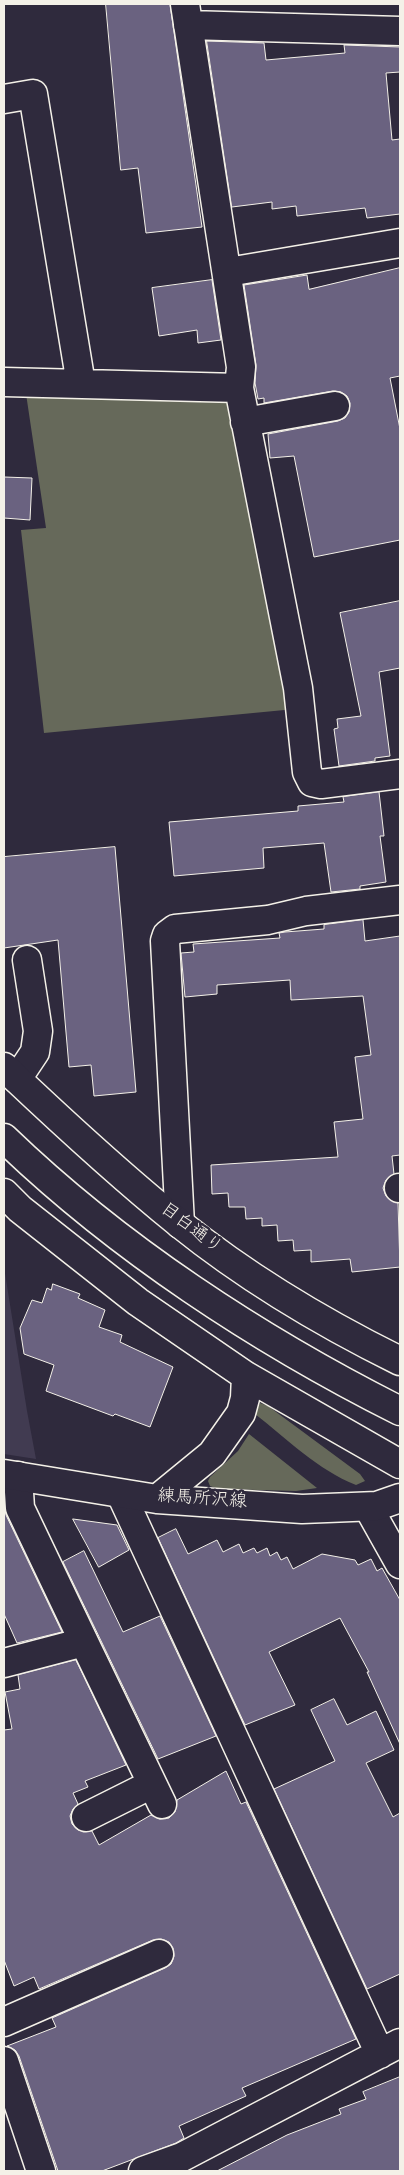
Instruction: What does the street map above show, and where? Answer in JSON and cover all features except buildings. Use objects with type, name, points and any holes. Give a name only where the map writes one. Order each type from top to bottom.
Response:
[{"type":"street","points":[[400,31],[187,14],[228,272],[241,367],[239,388],[298,688],[307,772],[312,782],[321,784],[400,774]]},
{"type":"street","points":[[4,98],[33,94],[81,384]]},
{"type":"street","points":[[228,272],[400,243]]},
{"type":"street","points":[[4,382],[239,388]]},
{"type":"street","points":[[245,422],[335,406]]},
{"type":"street","points":[[180,1224],[165,941],[167,934],[175,929],[268,920],[306,911],[400,900]]},
{"type":"street","points":[[10,1073],[35,1052],[38,1031],[27,960]]},
{"type":"street","name":"目白通り","points":[[10,1073],[64,1124],[180,1224],[274,1291],[400,1361]]},
{"type":"street","points":[[4,1138],[40,1173],[148,1259],[268,1337],[400,1411]]},
{"type":"street","points":[[4,1193],[20,1209],[138,1302],[246,1376],[400,1464]]},
{"type":"street","points":[[157,1498],[212,1454],[241,1413],[245,1398],[246,1376]]},
{"type":"street","points":[[11,1475],[20,1508],[157,1794],[86,1817]]},
{"type":"street","name":"練馬所沢線","points":[[11,1475],[121,1494],[302,1509],[378,1506],[400,1498]]},
{"type":"street","points":[[121,1494],[390,2048],[182,2157],[143,2171]]},
{"type":"street","points":[[368,1507],[400,1564]]},
{"type":"street","points":[[4,1663],[84,1642]]},
{"type":"street","points":[[4,2022],[158,1954]]},
{"type":"street","points":[[4,2062],[41,2171]]},
{"type":"shaded area","points":[[4,1267],[27,1411],[36,1459],[4,1454]]},
{"type":"green space","points":[[25,387],[234,393],[295,709],[44,733],[21,530],[46,528]]},
{"type":"green space","points":[[260,1403],[268,1406],[360,1474],[365,1481],[356,1485],[316,1463],[255,1414]]},
{"type":"green space","points":[[249,1434],[317,1488],[296,1491],[218,1489],[210,1486],[208,1481],[210,1477],[238,1451]]}]
